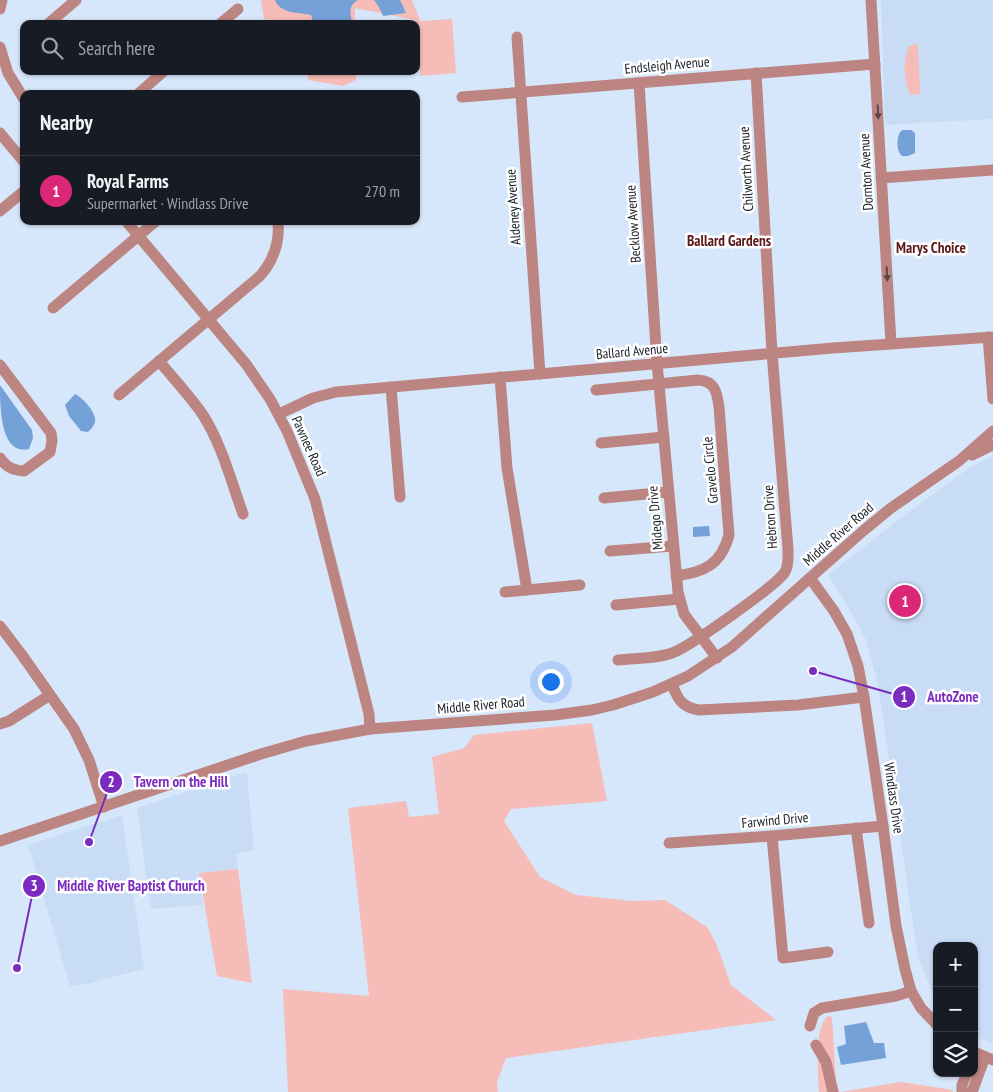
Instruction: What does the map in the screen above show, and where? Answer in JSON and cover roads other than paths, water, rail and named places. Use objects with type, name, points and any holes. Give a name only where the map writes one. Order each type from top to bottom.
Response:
[{"type":"street","points":[[0,9],[2,0]]},
{"type":"street","points":[[53,20],[76,0]]},
{"type":"street","name":"Dornton Avenue","points":[[871,0],[891,343]]},
{"type":"street","points":[[225,20],[238,9]]},
{"type":"street","name":"Aldeney Avenue","points":[[517,37],[540,374]]},
{"type":"street","points":[[0,47],[8,73],[20,92]]},
{"type":"street","name":"Endsleigh Avenue","points":[[462,97],[875,64]]},
{"type":"street","name":"Chilworth Avenue","points":[[756,73],[772,353]]},
{"type":"street","points":[[143,90],[159,75]]},
{"type":"street","name":"Becklow Avenue","points":[[639,83],[657,363]]},
{"type":"street","points":[[0,133],[20,157]]},
{"type":"street","points":[[881,178],[993,170]]},
{"type":"street","points":[[0,211],[20,194]]},
{"type":"street","name":"Pawnee Road","points":[[129,225],[246,364],[279,414],[315,499],[369,714],[370,729]]},
{"type":"street","points":[[53,308],[151,225]]},
{"type":"street","points":[[119,395],[254,282],[272,261],[278,244],[278,225]]},
{"type":"street","points":[[990,337],[993,399]]},
{"type":"street","name":"Ballard Avenue","points":[[279,414],[322,395],[391,387],[891,343],[990,337]]},
{"type":"street","name":"Hebron Drive","points":[[618,660],[671,654],[700,636],[768,587],[781,576],[787,566],[787,539],[772,353]]},
{"type":"street","points":[[159,361],[193,402],[210,427],[243,514]]},
{"type":"street","name":"Midego Drive","points":[[657,363],[679,599],[684,614],[717,658]]},
{"type":"street","points":[[0,365],[51,433],[52,441],[50,452],[24,471],[6,466],[0,458]]},
{"type":"street","points":[[500,378],[507,468],[527,590]]},
{"type":"street","name":"Gravelo Circle","points":[[596,390],[705,380],[713,385],[716,391],[722,433],[729,535],[726,548],[717,560],[703,570],[676,576]]},
{"type":"street","points":[[391,387],[400,497]]},
{"type":"street","name":"Middle River Road","points":[[0,840],[286,746],[370,729],[555,715],[592,710],[634,699],[672,684],[717,658],[750,633],[891,508],[959,461],[993,431]]},
{"type":"street","points":[[601,443],[664,437]]},
{"type":"street","name":"Middle River Road","points":[[959,461],[993,445]]},
{"type":"street","points":[[604,498],[668,492]]},
{"type":"street","points":[[610,552],[673,546]]},
{"type":"street","name":"Windlass Drive","points":[[810,578],[834,611],[847,634],[858,666],[883,826],[896,926],[911,991],[921,1008],[933,1021]]},
{"type":"street","points":[[505,592],[580,585]]},
{"type":"street","points":[[616,605],[679,599]]},
{"type":"street","points":[[0,626],[50,695],[83,746],[104,807]]},
{"type":"street","points":[[672,684],[680,702],[684,706],[699,710],[798,705],[864,697]]},
{"type":"street","points":[[0,724],[9,721],[50,695]]},
{"type":"street","name":"Farwind Drive","points":[[669,843],[883,826]]},
{"type":"street","points":[[856,828],[869,923]]},
{"type":"street","points":[[772,836],[783,958],[828,952]]},
{"type":"street","points":[[810,1026],[814,1014],[822,1008],[896,996],[911,991]]},
{"type":"street","points":[[816,1045],[826,1062],[833,1092]]},
{"type":"street","points":[[972,1092],[980,1056]]},
{"type":"street","points":[[962,1092],[962,1085],[965,1077]]},
{"type":"water","points":[[275,0],[358,0],[351,8],[352,20],[313,20],[311,15],[295,13],[277,5]]},
{"type":"water","points":[[374,0],[400,0],[406,13],[383,16]]},
{"type":"water","points":[[903,130],[911,130],[915,133],[915,153],[908,156],[900,154],[897,144],[898,137]]},
{"type":"water","points":[[0,385],[32,430],[33,438],[29,449],[19,449],[12,445],[7,438],[0,405]]},
{"type":"water","points":[[75,394],[85,402],[94,414],[95,423],[88,432],[81,431],[69,416],[65,405]]},
{"type":"water","points":[[709,526],[710,536],[693,537],[693,527]]},
{"type":"water","points":[[866,1022],[874,1043],[884,1043],[886,1058],[841,1065],[837,1047],[846,1044],[844,1026]]},
{"type":"place","name":"Royal Farms","points":[[905,601]]},
{"type":"place","name":"AutoZone","points":[[813,671]]},
{"type":"place","name":"Tavern on the Hill","points":[[89,842]]},
{"type":"place","name":"Middle River Baptist Church","points":[[17,968]]},
{"type":"district","name":"Ballard Gardens","points":[[729,240]]},
{"type":"district","name":"Marys Choice","points":[[931,247]]}]
